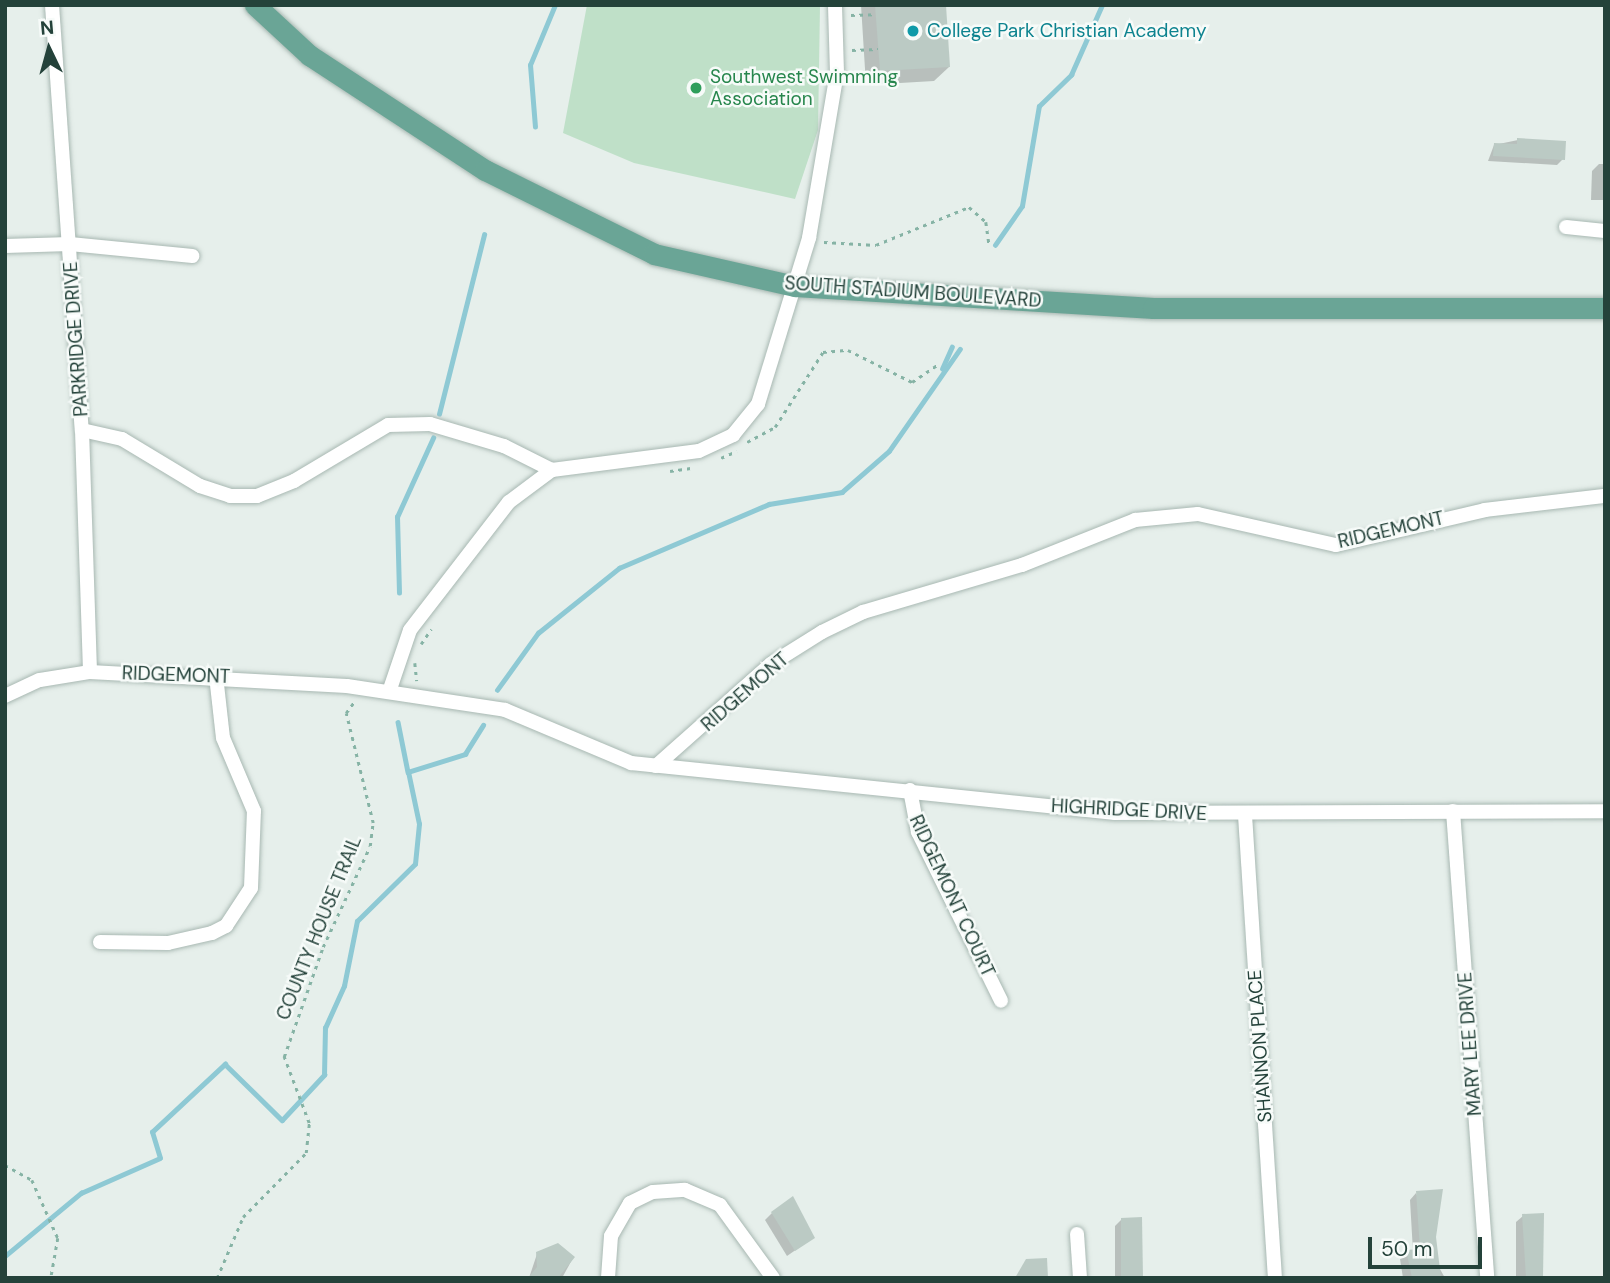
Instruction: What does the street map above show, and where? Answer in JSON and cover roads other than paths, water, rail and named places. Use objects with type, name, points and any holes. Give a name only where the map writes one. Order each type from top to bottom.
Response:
[{"type":"main road","name":"SOUTH STADIUM BOULEVARD","points":[[255,5],[309,55],[485,170],[654,254],[795,286],[1153,308],[1605,308]]},
{"type":"street","name":"PARKRIDGE DRIVE","points":[[52,5],[82,430],[90,673]]},
{"type":"street","points":[[389,692],[410,630],[509,502],[552,470],[699,451],[733,435],[758,404],[809,238],[837,73],[835,5]]},
{"type":"street","points":[[1566,227],[1605,231]]},
{"type":"street","points":[[5,246],[70,244],[192,256]]},
{"type":"street","points":[[82,430],[122,439],[200,486],[230,496],[257,496],[294,481],[388,425],[430,424],[504,446],[552,470]]},
{"type":"street","name":"RIDGEMONT","points":[[5,696],[40,680],[90,673],[216,676],[389,692],[505,710],[631,763],[656,766],[771,664],[822,632],[863,612],[1022,565],[1135,520],[1198,514],[1335,545],[1474,512],[1605,496]]},
{"type":"street","points":[[100,942],[168,943],[212,933],[226,926],[251,888],[254,811],[223,738],[216,676]]},
{"type":"street","name":"HIGHRIDGE DRIVE","points":[[656,766],[1115,813],[1245,815],[1605,811]]},
{"type":"street","name":"RIDGEMONT COURT","points":[[910,790],[918,832],[1001,1001]]},
{"type":"street","name":"MARY LEE DRIVE","points":[[1453,811],[1487,1278]]},
{"type":"street","name":"SHANNON PLACE","points":[[1245,815],[1275,1278]]},
{"type":"street","points":[[608,1278],[611,1236],[630,1203],[653,1192],[685,1190],[720,1205],[773,1278]]},
{"type":"street","points":[[1077,1234],[1080,1278]]},
{"type":"waterway","points":[[535,127],[530,65],[555,5]]},
{"type":"waterway","points":[[995,245],[1022,206],[1039,106],[1071,75],[1102,5]]},
{"type":"waterway","points":[[439,414],[484,235]]},
{"type":"waterway","points":[[942,369],[952,347]]},
{"type":"waterway","points":[[497,690],[538,633],[619,568],[769,504],[842,492],[889,451],[960,349]]},
{"type":"waterway","points":[[399,593],[397,517],[433,438]]},
{"type":"waterway","points":[[398,722],[408,772]]},
{"type":"waterway","points":[[5,1256],[81,1193],[160,1158],[152,1132],[225,1064],[282,1120],[324,1075],[325,1028],[344,986],[357,921],[415,864],[419,824],[408,772],[465,754],[483,725]]},
{"type":"place","name":"College Park Christian Academy","points":[[913,31]]},
{"type":"place","name":"Southwest Swimming Association","points":[[696,88]]}]
